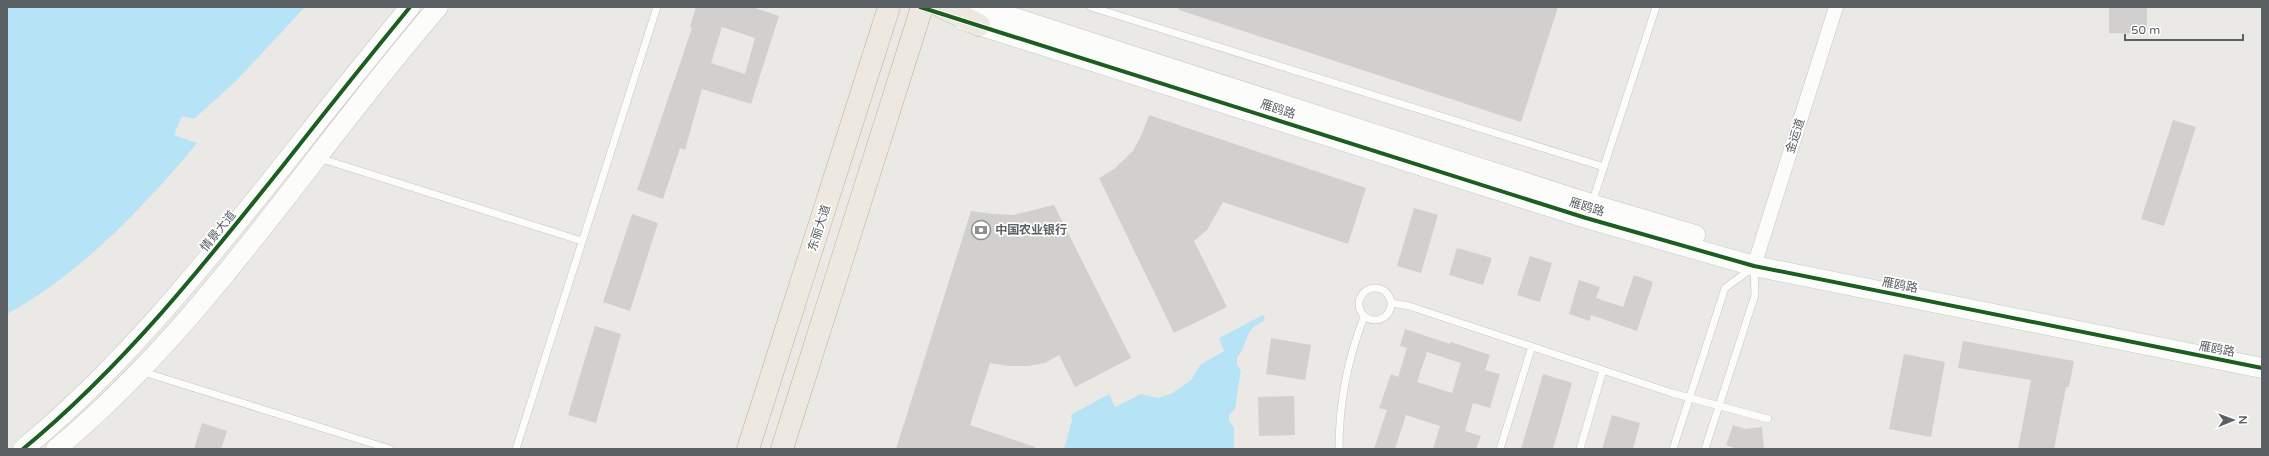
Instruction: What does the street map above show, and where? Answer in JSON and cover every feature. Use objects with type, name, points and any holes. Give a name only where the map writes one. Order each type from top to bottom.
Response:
[{"type":"highway","name":"东丽大道","points":[[748,449],[889,7]]},
{"type":"highway","points":[[782,449],[922,7]]},
{"type":"highway","points":[[942,7],[981,12]]},
{"type":"street","name":"情景大道","points":[[23,449],[63,416],[121,357],[226,238],[300,143],[410,7]]},
{"type":"street","points":[[56,449],[119,393],[179,331],[438,7]]},
{"type":"street","name":"雁鸥路","points":[[922,7],[981,12],[1589,211],[1756,260],[2262,368]]},
{"type":"street","name":"金运道","points":[[1756,260],[1836,7]]},
{"type":"street","points":[[300,143],[318,158]]},
{"type":"street","name":"雁鸥路","points":[[1756,260],[2262,357]]},
{"type":"street","points":[[121,357],[140,371]]},
{"type":"lane","points":[[516,449],[657,7]]},
{"type":"lane","points":[[1090,7],[1604,168]]},
{"type":"lane","points":[[1589,211],[1656,7]]},
{"type":"lane","points":[[318,158],[582,241]]},
{"type":"lane","points":[[1673,449],[1725,288],[1756,260]]},
{"type":"lane","points":[[1705,449],[1754,295],[1756,260]]},
{"type":"lane","points":[[1339,449],[1345,388],[1354,342],[1364,317],[1358,304],[1364,292],[1371,288],[1382,289],[1387,293],[1392,303],[1388,315],[1383,319],[1376,321],[1364,317]]},
{"type":"lane","points":[[1392,303],[1409,306],[1604,370],[1768,420]]},
{"type":"lane","points":[[1500,449],[1532,346]]},
{"type":"lane","points":[[1580,449],[1604,370]]},
{"type":"lane","points":[[140,371],[390,449]]},
{"type":"water","points":[[7,7],[305,7],[237,80],[194,119],[182,116],[174,135],[197,143],[156,191],[133,215],[110,238],[60,280],[7,314]]},
{"type":"water","points":[[1263,315],[1265,320],[1256,325],[1249,332],[1242,351],[1237,357],[1237,365],[1241,370],[1235,409],[1229,415],[1229,421],[1234,427],[1234,449],[1064,449],[1072,420],[1071,415],[1109,394],[1115,407],[1141,394],[1158,398],[1171,394],[1191,380],[1200,365],[1224,351],[1219,338]]},
{"type":"building","points":[[696,7],[752,7],[779,16],[751,104],[702,89],[685,150],[680,148],[663,199],[637,190],[692,28],[690,27]],"holes":[[[722,27],[755,38],[745,74],[711,63]]]},
{"type":"building","points":[[1179,7],[1558,7],[1521,122],[1179,10]]},
{"type":"building","points":[[2109,7],[2147,7],[2147,34],[2109,33]]},
{"type":"building","points":[[1149,115],[1366,188],[1348,244],[1223,202],[1207,230],[1194,241],[1227,307],[1174,333],[1099,178],[1114,169],[1133,151],[1142,134]]},
{"type":"building","points":[[2173,120],[2196,127],[2164,226],[2141,219]]},
{"type":"building","points":[[1054,205],[1131,358],[1075,387],[1059,355],[1045,363],[1028,366],[1009,366],[990,363],[970,425],[1035,447],[1035,449],[896,449],[971,211],[1013,215]]},
{"type":"building","points":[[1414,208],[1438,215],[1421,273],[1397,266]]},
{"type":"building","points":[[632,214],[658,223],[630,311],[603,302]]},
{"type":"building","points":[[1457,248],[1492,258],[1483,285],[1449,275]]},
{"type":"building","points":[[1530,256],[1552,263],[1540,302],[1517,295]]},
{"type":"building","points":[[1634,275],[1653,282],[1637,331],[1591,315],[1590,321],[1569,314],[1579,280],[1600,287],[1596,298],[1623,307]]},
{"type":"building","points":[[595,326],[621,334],[596,423],[568,415]]},
{"type":"building","points":[[1405,329],[1490,355],[1485,370],[1500,374],[1490,408],[1473,403],[1465,431],[1481,436],[1476,449],[1433,449],[1440,426],[1406,415],[1395,449],[1374,449],[1387,410],[1379,408],[1391,374],[1398,377],[1407,348],[1400,346]],"holes":[[[1427,352],[1461,363],[1452,393],[1417,382]]]},
{"type":"building","points":[[1271,338],[1311,345],[1305,380],[1266,374]]},
{"type":"building","points":[[1963,341],[2074,361],[2069,387],[2066,387],[2054,449],[2018,449],[2031,380],[1958,368]]},
{"type":"building","points":[[1904,354],[1945,362],[1931,437],[1889,429]]},
{"type":"building","points":[[1543,374],[1572,383],[1553,449],[1521,449]]},
{"type":"building","points":[[1294,396],[1295,435],[1259,436],[1258,397]]},
{"type":"building","points":[[1612,415],[1640,423],[1633,449],[1602,449]]},
{"type":"building","points":[[202,423],[227,431],[221,449],[194,449]]},
{"type":"building","points":[[1733,425],[1745,429],[1762,427],[1764,449],[1737,449],[1726,445]]},
{"type":"cycle path","points":[[23,449],[96,383],[164,311],[410,7]]},
{"type":"cycle path","points":[[920,7],[1586,218],[1754,266],[2262,368]]},
{"type":"place","name":"中国农业银行","points":[[981,230]]}]
